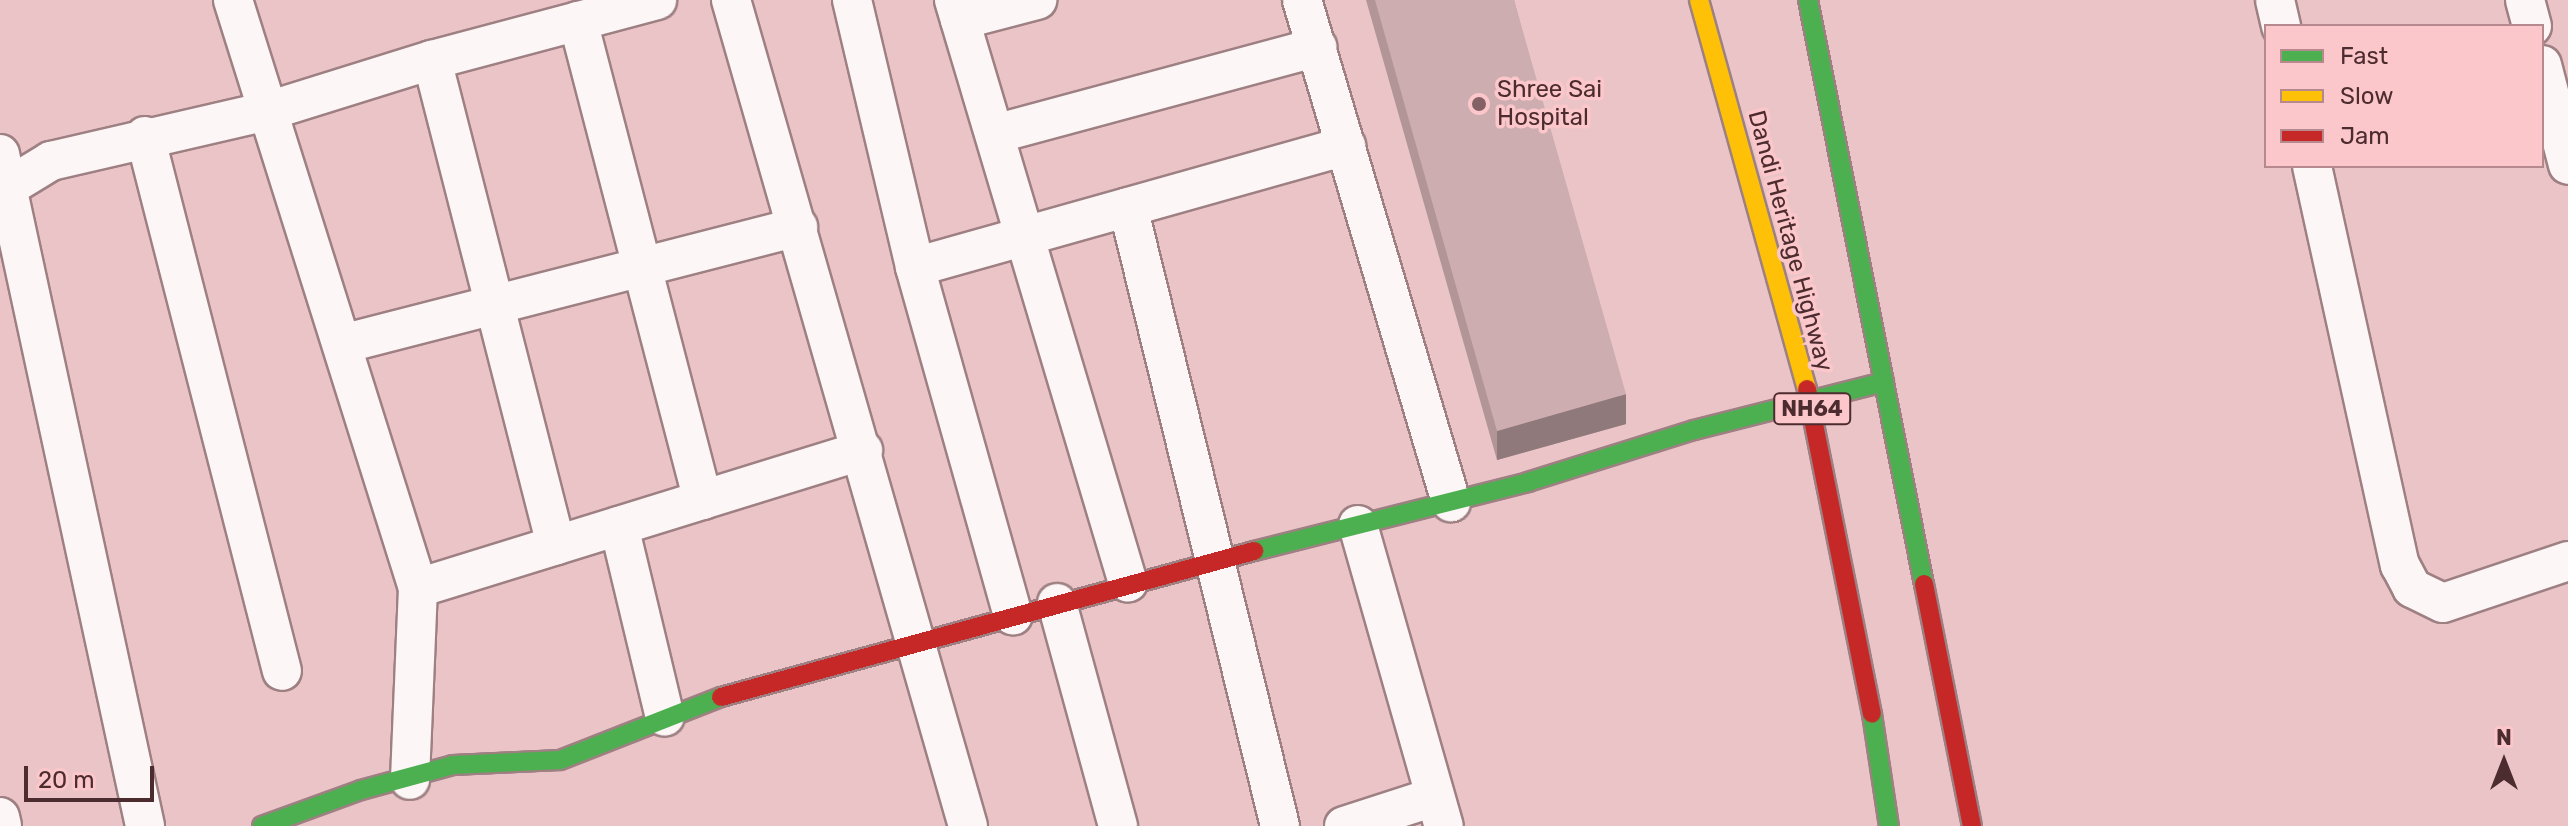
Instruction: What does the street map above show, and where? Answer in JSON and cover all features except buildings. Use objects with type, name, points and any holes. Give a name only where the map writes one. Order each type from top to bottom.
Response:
[{"type":"main road","name":"Dandi Heritage Highway","points":[[1699,0],[1810,401],[1859,630],[1889,826]]},
{"type":"main road","name":"NH64","points":[[1808,0],[1972,826]]},
{"type":"main road","points":[[262,826],[361,790],[410,780],[453,765],[560,760],[665,717],[919,642],[1128,583],[1214,565],[1451,502],[1884,382]]},
{"type":"street","points":[[233,0],[418,588],[410,780]]},
{"type":"street","points":[[145,826],[3,178],[51,161],[145,136],[268,111],[432,60],[657,0]]},
{"type":"street","points":[[731,0],[919,642],[968,826]]},
{"type":"street","points":[[852,0],[915,267],[1013,616]]},
{"type":"street","points":[[1037,0],[957,10],[1128,583]]},
{"type":"street","points":[[1302,0],[1451,502]]},
{"type":"street","points":[[2275,0],[2281,24]]},
{"type":"street","points":[[2525,0],[2531,24]]},
{"type":"street","points":[[578,21],[703,500]]},
{"type":"street","points":[[995,134],[1317,47]]},
{"type":"street","points":[[432,60],[556,545]]},
{"type":"street","points":[[2544,73],[2568,165]]},
{"type":"street","points":[[145,136],[282,671]]},
{"type":"street","points":[[915,267],[1346,146]]},
{"type":"street","points":[[2312,168],[2400,565],[2412,588],[2443,603],[2568,561]]},
{"type":"street","points":[[1128,207],[1280,826]]},
{"type":"street","points":[[342,344],[798,227]]},
{"type":"street","points":[[418,588],[863,450]]},
{"type":"street","points":[[1344,826],[1439,812],[1358,525]]},
{"type":"street","points":[[619,526],[665,717]]},
{"type":"street","points":[[1057,603],[1118,826]]},
{"type":"street","points":[[0,817],[2,826]]},
{"type":"traffic: fast","points":[[1808,0],[1924,584]]},
{"type":"traffic: fast","points":[[1254,551],[1528,482],[1694,430],[1884,382]]},
{"type":"traffic: fast","points":[[262,826],[361,790],[453,765],[560,760],[721,697]]},
{"type":"traffic: fast","points":[[1872,714],[1889,826]]},
{"type":"traffic: slow","points":[[1699,0],[1807,389]]},
{"type":"traffic: jam","points":[[1807,389],[1872,714]]},
{"type":"traffic: jam","points":[[721,697],[1254,551]]},
{"type":"traffic: jam","points":[[1924,584],[1972,826]]},
{"type":"place","name":"Shree Sai Hospital","points":[[1479,104]]}]
